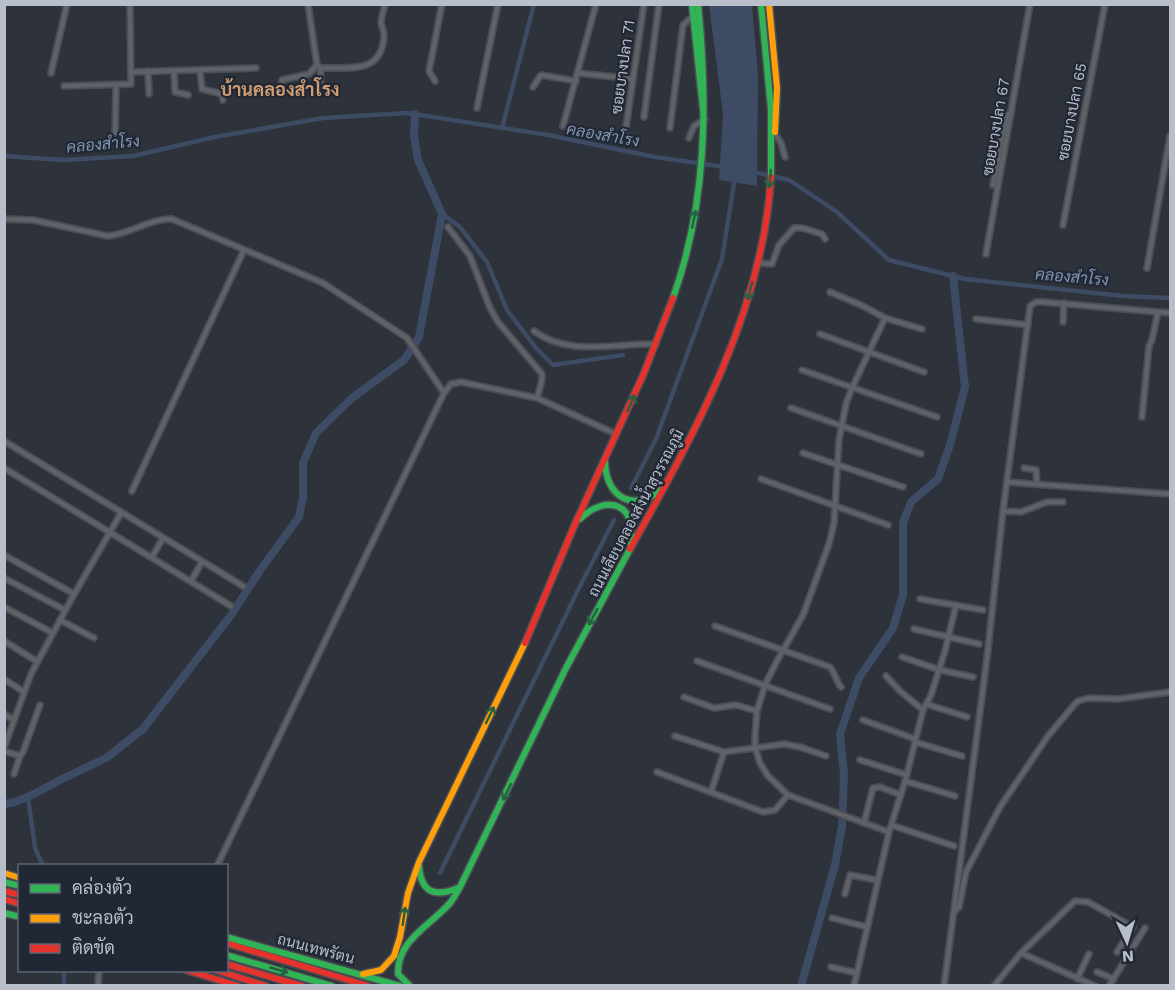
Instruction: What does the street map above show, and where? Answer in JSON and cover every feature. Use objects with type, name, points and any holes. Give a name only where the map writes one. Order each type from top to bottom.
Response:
[{"type":"main road","points":[[692,4],[705,124]]},
{"type":"main road","points":[[363,974],[383,969],[397,946],[402,933],[410,885],[419,862],[523,647],[656,344],[677,290],[698,200],[705,124],[705,73],[698,4]]},
{"type":"main road","name":"ถนนเลียบคลองส่งน้ำสุวรรณภูมิ","points":[[410,986],[398,974],[398,959],[411,938],[451,901],[460,886],[582,638],[667,482],[720,375],[747,303],[768,213],[773,143],[769,66],[761,4]]},
{"type":"main road","points":[[769,4],[777,88],[773,143]]},
{"type":"main road","points":[[607,453],[604,471],[606,478],[611,489],[622,498],[631,501],[649,499],[667,482]]},
{"type":"main road","points":[[574,527],[586,512],[597,505],[612,504],[625,511],[633,523],[633,536],[618,572]]},
{"type":"main road","points":[[419,862],[420,879],[428,890],[440,894],[448,893],[460,886]]},
{"type":"main road","name":"ถนนเทพรัตน","points":[[228,938],[400,986]]},
{"type":"main road","points":[[228,946],[365,985]]},
{"type":"main road","points":[[228,956],[332,986]]},
{"type":"main road","points":[[228,967],[288,986]]},
{"type":"main road","points":[[228,967],[302,986]]},
{"type":"main road","points":[[192,972],[238,986]]},
{"type":"main road","points":[[222,972],[266,986]]},
{"type":"street","points":[[51,73],[67,4]]},
{"type":"street","points":[[64,86],[131,84],[130,4]]},
{"type":"street","points":[[308,4],[319,66],[320,87]]},
{"type":"street","points":[[280,89],[282,80],[309,74],[319,66],[355,69],[365,67],[374,60],[383,45],[384,32],[381,23],[385,4]]},
{"type":"street","points":[[435,81],[429,67],[442,4]]},
{"type":"street","points":[[477,108],[498,4]]},
{"type":"street","points":[[563,126],[596,4]]},
{"type":"street","name":"ซอยบางปลา 71","points":[[625,134],[644,4]]},
{"type":"street","points":[[644,117],[659,4]]},
{"type":"street","name":"ซอยบางปลา 67","points":[[986,254],[1030,4]]},
{"type":"street","name":"ซอยบางปลา 65","points":[[1064,225],[1105,4]]},
{"type":"street","points":[[670,128],[683,25],[693,16]]},
{"type":"street","points":[[132,72],[256,68]]},
{"type":"street","points":[[200,70],[202,89],[222,94],[223,100]]},
{"type":"street","points":[[148,71],[149,94]]},
{"type":"street","points":[[174,71],[176,92],[188,95]]},
{"type":"street","points":[[578,73],[633,78]]},
{"type":"street","points":[[533,87],[541,75],[576,81]]},
{"type":"street","points":[[115,133],[116,85]]},
{"type":"street","points":[[993,185],[1005,121],[1007,115],[1011,113]]},
{"type":"street","points":[[689,138],[694,126],[705,124]]},
{"type":"street","points":[[775,134],[781,143],[785,157]]},
{"type":"street","points":[[1148,268],[1170,136]]},
{"type":"street","points":[[4,219],[33,220],[108,236],[164,219],[172,219],[323,283],[407,338],[444,393]]},
{"type":"street","points":[[448,227],[470,256],[487,301],[498,322],[542,374],[537,398]]},
{"type":"street","points":[[757,263],[772,264],[779,245],[794,228],[810,229],[822,234],[825,239]]},
{"type":"street","points":[[132,491],[244,250]]},
{"type":"street","points":[[830,292],[885,318],[922,329]]},
{"type":"street","points":[[944,986],[988,651],[1003,512],[1032,303],[1064,303],[1170,313]]},
{"type":"street","points":[[1063,321],[1064,303]]},
{"type":"street","points":[[1142,417],[1149,346],[1158,312]]},
{"type":"street","points":[[885,318],[852,388],[841,425],[835,505],[829,544],[803,615],[765,685],[757,711],[755,747],[768,777],[788,795],[889,832]]},
{"type":"street","points":[[976,319],[1028,325]]},
{"type":"street","points":[[534,331],[552,342],[568,344],[588,346],[656,344]]},
{"type":"street","points":[[820,334],[924,372]]},
{"type":"street","points":[[802,370],[937,417]]},
{"type":"street","points":[[218,864],[444,393],[451,384],[461,382],[537,398],[616,434]]},
{"type":"street","points":[[791,408],[921,454]]},
{"type":"street","points":[[4,441],[243,586]]},
{"type":"street","points":[[802,453],[903,487]]},
{"type":"street","points":[[4,468],[231,606]]},
{"type":"street","points":[[1024,468],[1036,470],[1037,484]]},
{"type":"street","points":[[761,479],[888,525]]},
{"type":"street","points":[[1007,482],[1170,494]]},
{"type":"street","points":[[1003,512],[1021,512],[1047,502],[1063,502]]},
{"type":"street","points":[[20,756],[5,748],[24,692],[65,610],[122,513]]},
{"type":"street","points":[[152,557],[164,538]]},
{"type":"street","points":[[4,555],[74,594]]},
{"type":"street","points":[[191,581],[202,562]]},
{"type":"street","points":[[4,578],[65,610]]},
{"type":"street","points":[[920,599],[983,610]]},
{"type":"street","points":[[854,986],[889,832],[925,707],[940,670],[956,605]]},
{"type":"street","points":[[4,608],[53,633]]},
{"type":"street","points":[[60,620],[94,638]]},
{"type":"street","points":[[715,626],[830,667],[841,687]]},
{"type":"street","points":[[914,629],[979,644]]},
{"type":"street","points":[[4,641],[38,662]]},
{"type":"street","points":[[902,657],[940,670],[973,677]]},
{"type":"street","points":[[697,661],[830,709]]},
{"type":"street","points":[[886,676],[900,691],[925,707],[967,717]]},
{"type":"street","points":[[4,679],[24,692]]},
{"type":"street","points":[[954,912],[959,907],[966,872],[1000,807],[1036,753],[1074,705],[1078,701],[1089,698],[1118,699],[1170,692]]},
{"type":"street","points":[[684,697],[714,708],[736,705],[757,711]]},
{"type":"street","points":[[15,774],[40,705]]},
{"type":"street","points":[[4,714],[14,720]]},
{"type":"street","points":[[863,720],[962,756]]},
{"type":"street","points":[[675,736],[724,752],[784,744],[826,756]]},
{"type":"street","points":[[711,792],[724,752]]},
{"type":"street","points":[[860,760],[955,796]]},
{"type":"street","points":[[657,772],[767,813],[775,810],[788,795]]},
{"type":"street","points":[[864,823],[873,788],[880,787],[901,795]]},
{"type":"street","points":[[891,825],[954,846]]},
{"type":"street","points":[[845,894],[850,875],[877,880]]},
{"type":"street","points":[[994,986],[1022,953],[1075,901],[1088,902],[1133,927],[1145,928],[1109,986]]},
{"type":"street","points":[[832,918],[867,927]]},
{"type":"street","points":[[1117,952],[1133,927]]},
{"type":"street","points":[[1022,953],[1095,986]]},
{"type":"street","points":[[1077,979],[1089,954]]},
{"type":"street","points":[[831,967],[857,973]]},
{"type":"street","points":[[1097,972],[1114,979]]},
{"type":"water","points":[[709,5],[752,5],[758,74],[757,186],[719,180],[723,114]]},
{"type":"waterway","points":[[502,128],[534,4]]},
{"type":"waterway","name":"คลองสำโรง","points":[[4,156],[63,160],[133,156],[215,137],[323,118],[407,113],[548,135],[655,157],[725,167]]},
{"type":"waterway","points":[[4,804],[32,795],[106,758],[143,729],[231,615],[299,517],[303,498],[303,463],[316,433],[352,398],[404,360],[419,337],[442,214],[418,160],[414,136],[415,114]]},
{"type":"waterway","name":"คลองสำโรง","points":[[754,172],[789,180],[837,212],[889,260],[965,279],[1123,296],[1170,298]]},
{"type":"waterway","points":[[631,488],[656,439],[722,259],[735,177]]},
{"type":"waterway","points":[[442,214],[460,227],[487,262],[507,310],[536,348],[553,365],[623,355]]},
{"type":"waterway","points":[[801,986],[835,865],[842,826],[844,774],[840,734],[859,678],[893,628],[903,595],[903,523],[911,502],[938,479],[950,445],[965,387],[953,276]]},
{"type":"waterway","points":[[440,873],[614,520]]},
{"type":"waterway","points":[[28,797],[35,848],[42,864]]},
{"type":"waterway","points":[[64,972],[64,986]]},
{"type":"traffic: fast","points":[[692,4],[703,109]]},
{"type":"traffic: fast","points":[[673,298],[693,226],[702,152],[703,78],[698,4]]},
{"type":"traffic: fast","points":[[761,4],[771,109],[771,177]]},
{"type":"traffic: fast","points":[[605,462],[610,484],[623,498],[641,500],[661,490]]},
{"type":"traffic: fast","points":[[580,519],[600,506],[618,507],[630,520],[632,531],[630,544]]},
{"type":"traffic: fast","points":[[410,986],[398,974],[403,952],[416,934],[450,903],[460,887],[566,668],[630,549]]},
{"type":"traffic: fast","points":[[419,866],[423,882],[430,891],[442,892],[458,888]]},
{"type":"traffic: fast","points":[[4,882],[18,886]]},
{"type":"traffic: fast","points":[[4,913],[18,916]]},
{"type":"traffic: fast","points":[[228,938],[400,986]]},
{"type":"traffic: fast","points":[[228,956],[332,986]]},
{"type":"traffic: slow","points":[[769,4],[777,88],[775,132]]},
{"type":"traffic: slow","points":[[363,974],[381,970],[394,956],[408,893],[419,862],[525,643]]},
{"type":"traffic: slow","points":[[4,873],[18,877]]},
{"type":"traffic: jam","points":[[630,549],[701,416],[740,323],[755,275],[765,227],[771,177]]},
{"type":"traffic: jam","points":[[525,643],[575,524],[644,373],[673,298]]},
{"type":"traffic: jam","points":[[4,891],[18,894]]},
{"type":"traffic: jam","points":[[4,899],[18,903]]},
{"type":"traffic: jam","points":[[228,944],[368,986]]},
{"type":"traffic: jam","points":[[228,965],[302,986]]},
{"type":"traffic: jam","points":[[192,972],[238,986]]},
{"type":"traffic: jam","points":[[222,972],[266,986]]},
{"type":"district","name":"บ้านคลองสำโรง","points":[[280,89]]}]
